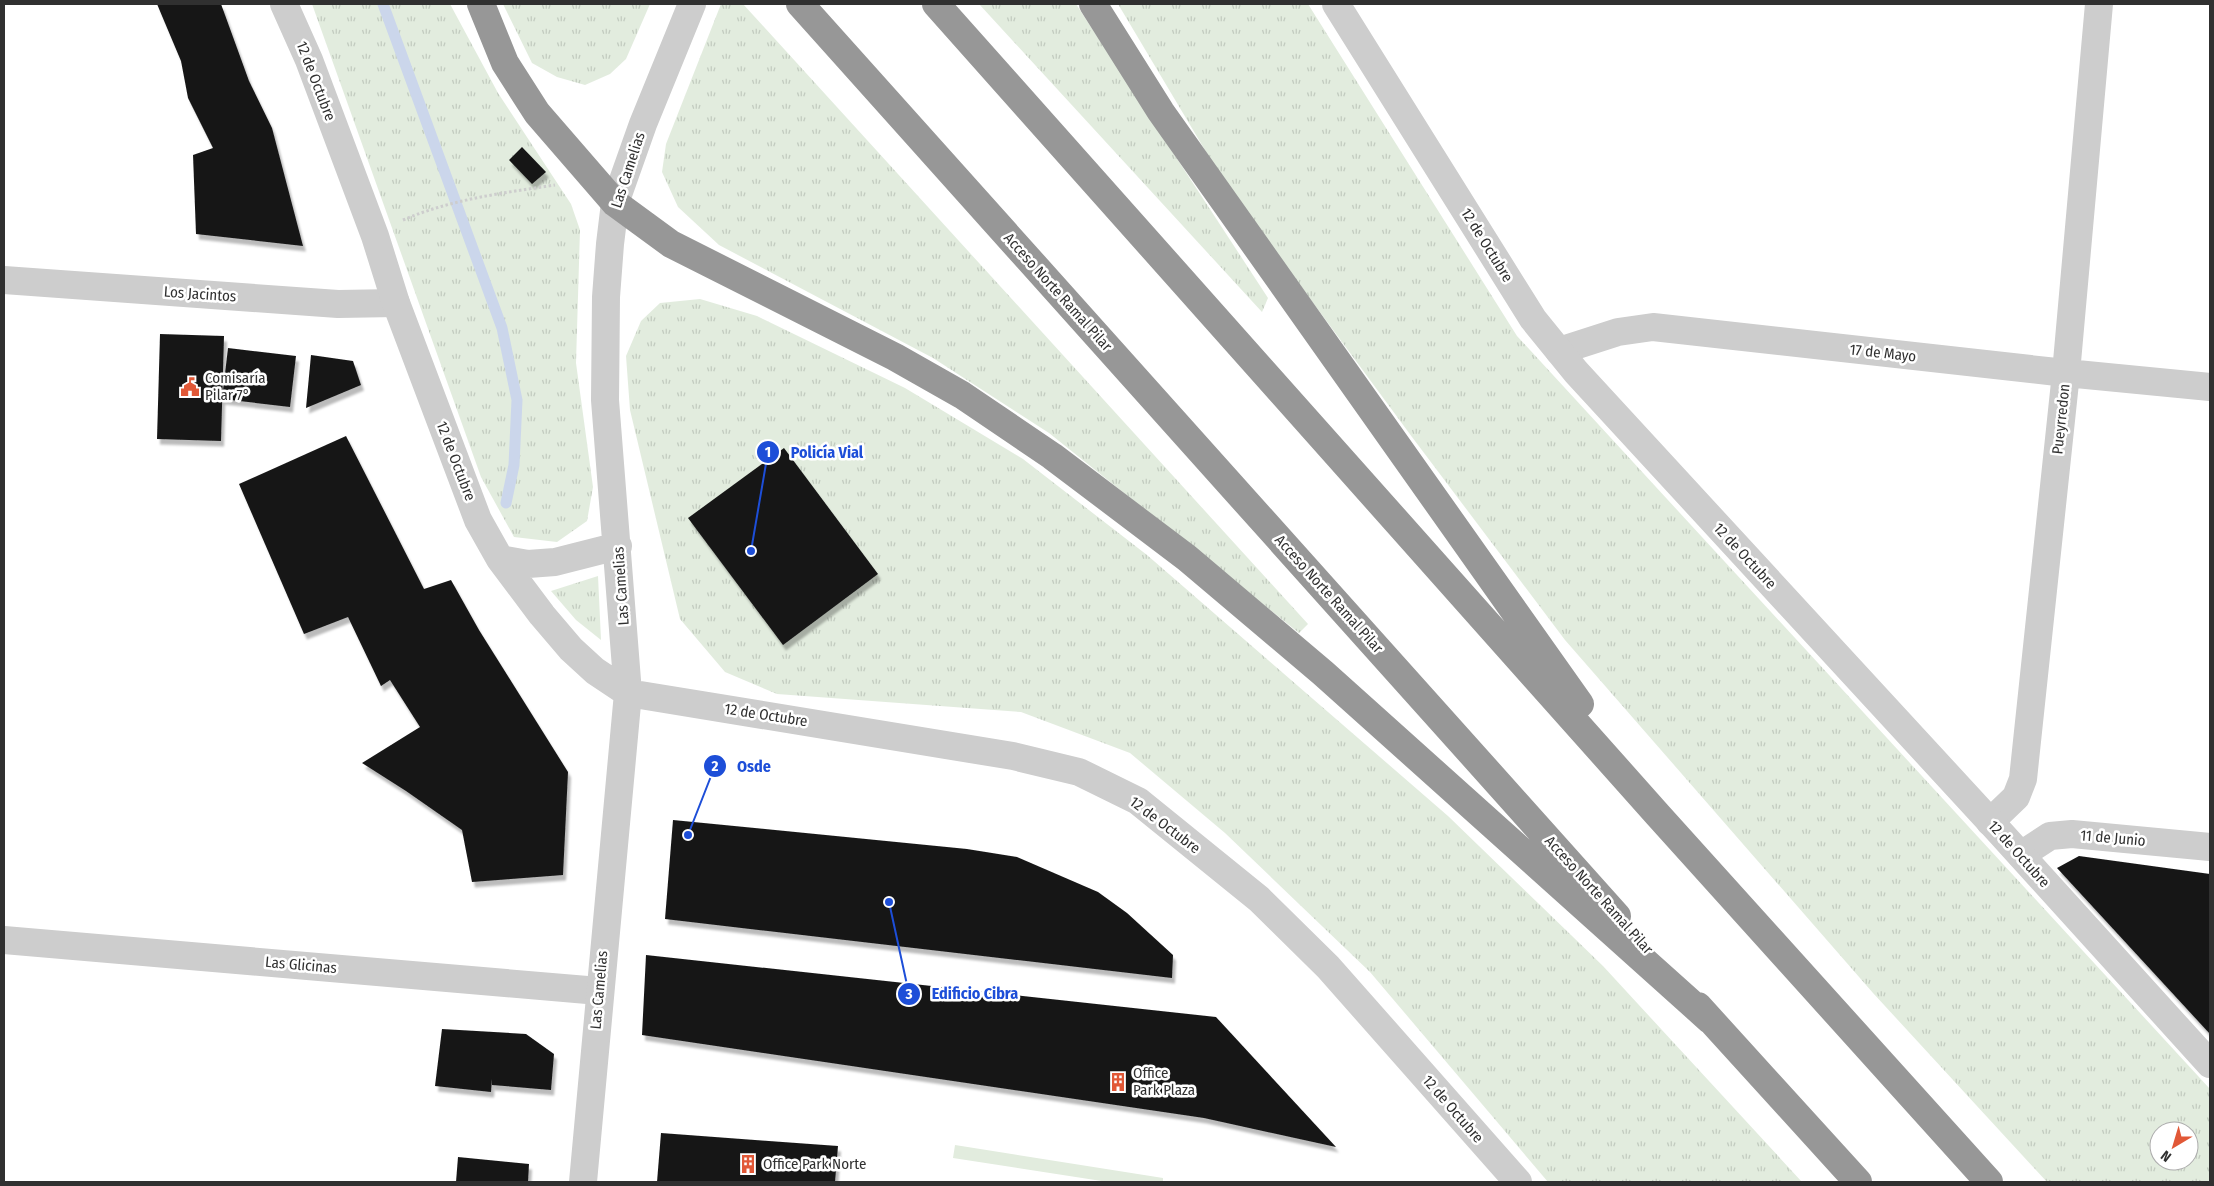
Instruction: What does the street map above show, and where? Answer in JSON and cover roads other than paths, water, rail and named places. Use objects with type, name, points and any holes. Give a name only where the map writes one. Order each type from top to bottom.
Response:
[{"type":"highway","points":[[481,4],[504,63],[537,113],[615,202],[672,244],[895,357],[962,395],[1052,456],[1187,558],[1323,672],[1710,1020]]},
{"type":"highway","name":"Acceso Norte Ramal Pilar","points":[[800,4],[1710,1020],[1858,1182]]},
{"type":"highway","points":[[936,4],[1657,814],[1989,1182]]},
{"type":"highway","points":[[1093,4],[1161,112],[1657,814]]},
{"type":"street","name":"12 de Octubre","points":[[284,4],[309,60],[374,236],[396,302],[478,520],[500,559],[542,615],[571,648],[595,671],[628,693],[1013,756],[1079,772],[1138,802],[1259,899],[1328,967],[1518,1182]]},
{"type":"street","name":"Las Camelias","points":[[582,1182],[628,693],[618,546],[605,400],[606,297],[615,202],[643,124],[692,4]]},
{"type":"street","name":"12 de Octubre","points":[[1336,4],[1533,319],[1576,372],[2021,855],[2210,1064]]},
{"type":"street","name":"Pueyrredon","points":[[1990,822],[2016,797],[2023,779],[2066,373],[2099,4]]},
{"type":"street","name":"Los Jacintos","points":[[4,280],[338,304],[396,302]]},
{"type":"street","name":"17 de Mayo","points":[[1559,351],[1618,332],[1653,327],[2066,373],[2210,387]]},
{"type":"street","points":[[500,559],[528,564],[555,562],[618,546]]},
{"type":"street","name":"11 de Junio","points":[[2021,855],[2050,836],[2072,834],[2210,847]]},
{"type":"street","name":"Las Glicinas","points":[[4,940],[599,991]]},
{"type":"waterway","points":[[383,4],[502,328],[517,400],[514,465],[506,503]]},
{"type":"place","name":"Comisaría Pilar 7°","points":[[190,387]]},
{"type":"place","name":"Policía Vial","points":[[751,551]]},
{"type":"place","name":"Osde","points":[[688,835]]},
{"type":"place","name":"Edificio Cibra","points":[[889,902]]},
{"type":"place","name":"Office Park Plaza","points":[[1118,1082]]},
{"type":"place","name":"Office Park Norte","points":[[748,1164]]}]
